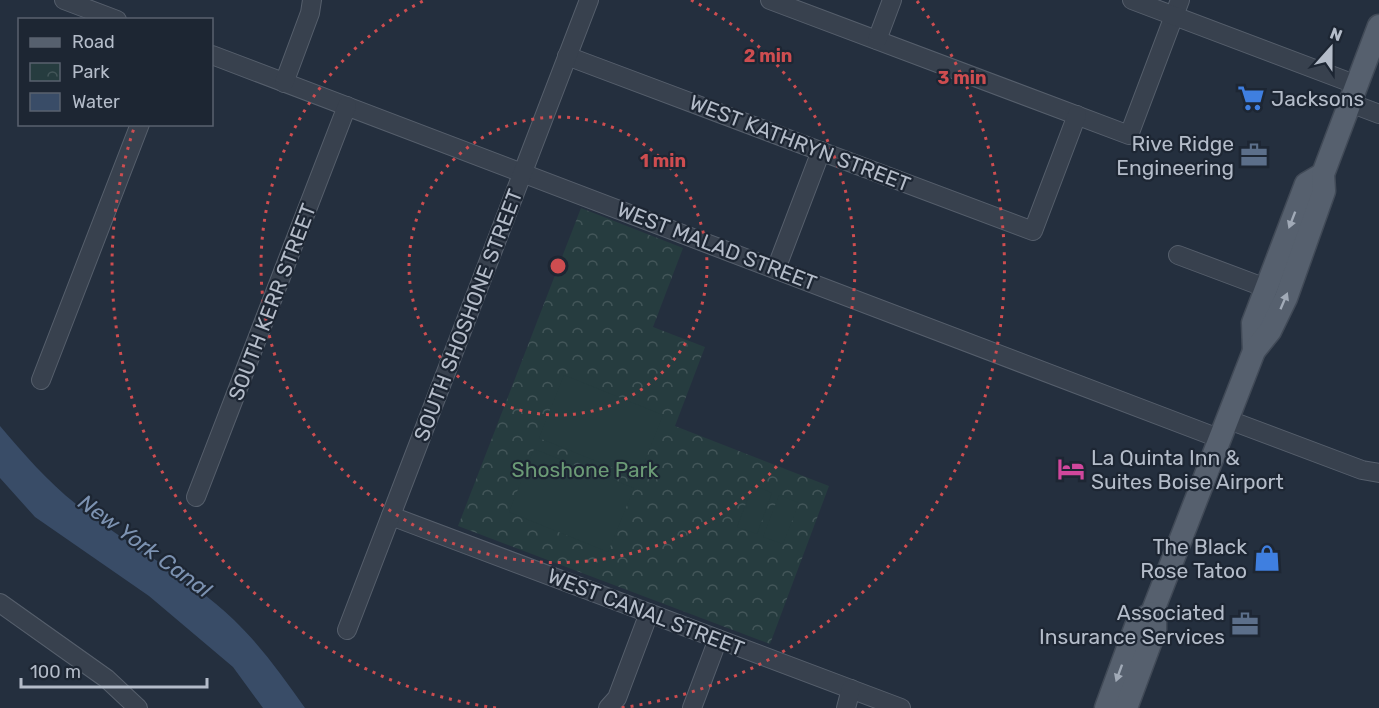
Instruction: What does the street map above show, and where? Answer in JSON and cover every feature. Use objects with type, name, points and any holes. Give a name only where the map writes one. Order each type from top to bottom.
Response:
[{"type":"main road","points":[[1106,708],[1136,626],[1152,613],[1254,351],[1270,331],[1286,298],[1324,192],[1323,174],[1379,26]]},
{"type":"main road","points":[[1254,351],[1253,323],[1306,184],[1323,174]]},
{"type":"main road","points":[[1126,708],[1155,630],[1152,613]]},
{"type":"street","points":[[284,83],[310,14],[312,0]]},
{"type":"street","name":"SOUTH SHOSHONE STREET","points":[[347,630],[589,0]]},
{"type":"street","points":[[770,0],[1129,135],[1177,8]]},
{"type":"street","points":[[877,40],[892,0]]},
{"type":"street","points":[[1132,0],[1177,8],[1353,94],[1379,114]]},
{"type":"street","points":[[73,2],[112,18]]},
{"type":"street","name":"WEST MALAD STREET","points":[[213,55],[776,269],[1225,429],[1379,473]]},
{"type":"street","name":"WEST KATHRYN STREET","points":[[567,56],[1033,231],[1077,116]]},
{"type":"street","name":"SOUTH KERR STREET","points":[[196,497],[347,106]]},
{"type":"street","points":[[41,380],[139,126]]},
{"type":"street","points":[[776,269],[821,151]]},
{"type":"street","points":[[1178,255],[1266,288]]},
{"type":"street","name":"WEST CANAL STREET","points":[[391,516],[901,708]]},
{"type":"street","points":[[0,603],[107,680],[138,708]]},
{"type":"street","points":[[608,708],[617,698],[649,613]]},
{"type":"street","points":[[692,708],[718,639]]},
{"type":"street","points":[[846,708],[851,689]]},
{"type":"green space","name":"Shoshone Park","points":[[581,208],[683,248],[653,327],[705,347],[675,426],[829,486],[770,644],[458,526]]},
{"type":"green space","points":[[564,375],[663,415],[638,478],[539,438]]},
{"type":"green space","points":[[534,449],[634,488],[608,552],[509,512]]},
{"type":"green space","points":[[753,485],[772,493],[757,534],[737,527]]},
{"type":"green space","points":[[779,495],[799,503],[783,544],[763,537]]},
{"type":"water","points":[[0,426],[36,467],[95,519],[216,603],[263,651],[305,708],[263,708],[233,667],[149,596],[35,517],[0,478]]},
{"type":"place","name":"Jacksons","points":[[1251,98]]},
{"type":"place","name":"Rive Ridge Engineering","points":[[1254,155]]},
{"type":"place","name":"La Quinta Inn & Suites Boise Airport","points":[[1071,469]]},
{"type":"place","name":"The Black Rose Tatoo","points":[[1267,558]]},
{"type":"place","name":"Associated Insurance Services","points":[[1245,624]]},
{"type":"water label","name":"New York Canal","points":[[145,546]]}]
